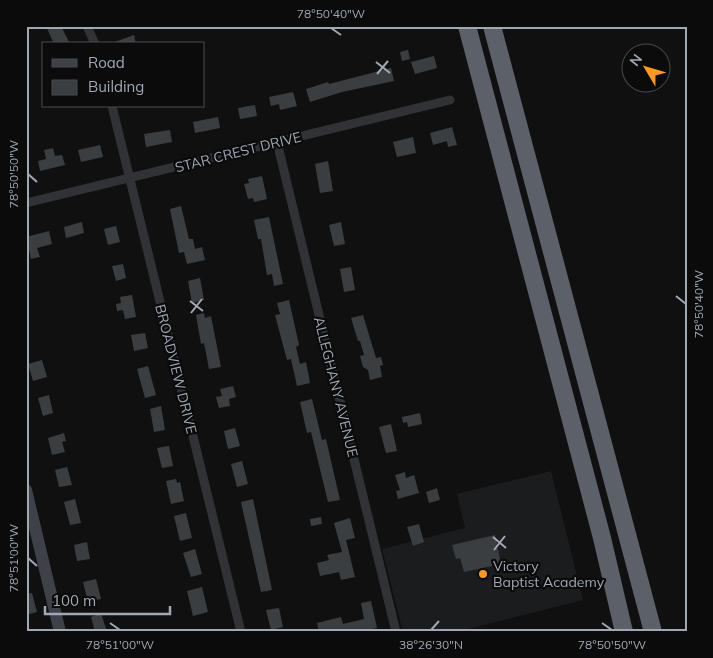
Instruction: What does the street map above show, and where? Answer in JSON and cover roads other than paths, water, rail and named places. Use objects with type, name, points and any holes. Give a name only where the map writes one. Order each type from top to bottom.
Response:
[{"type":"highway","points":[[467,26],[600,530],[624,632]]},
{"type":"highway","points":[[492,26],[653,632]]},
{"type":"street","points":[[87,26],[94,42]]},
{"type":"street","name":"STAR CREST DRIVE","points":[[26,204],[450,100]]},
{"type":"street","name":"BROADVIEW DRIVE","points":[[112,108],[241,632]]},
{"type":"street","name":"ALLEGHANY AVENUE","points":[[276,142],[396,632]]},
{"type":"street","points":[[26,490],[60,632]]},
{"type":"place","name":"Victory Baptist Academy","points":[[483,574]]}]
